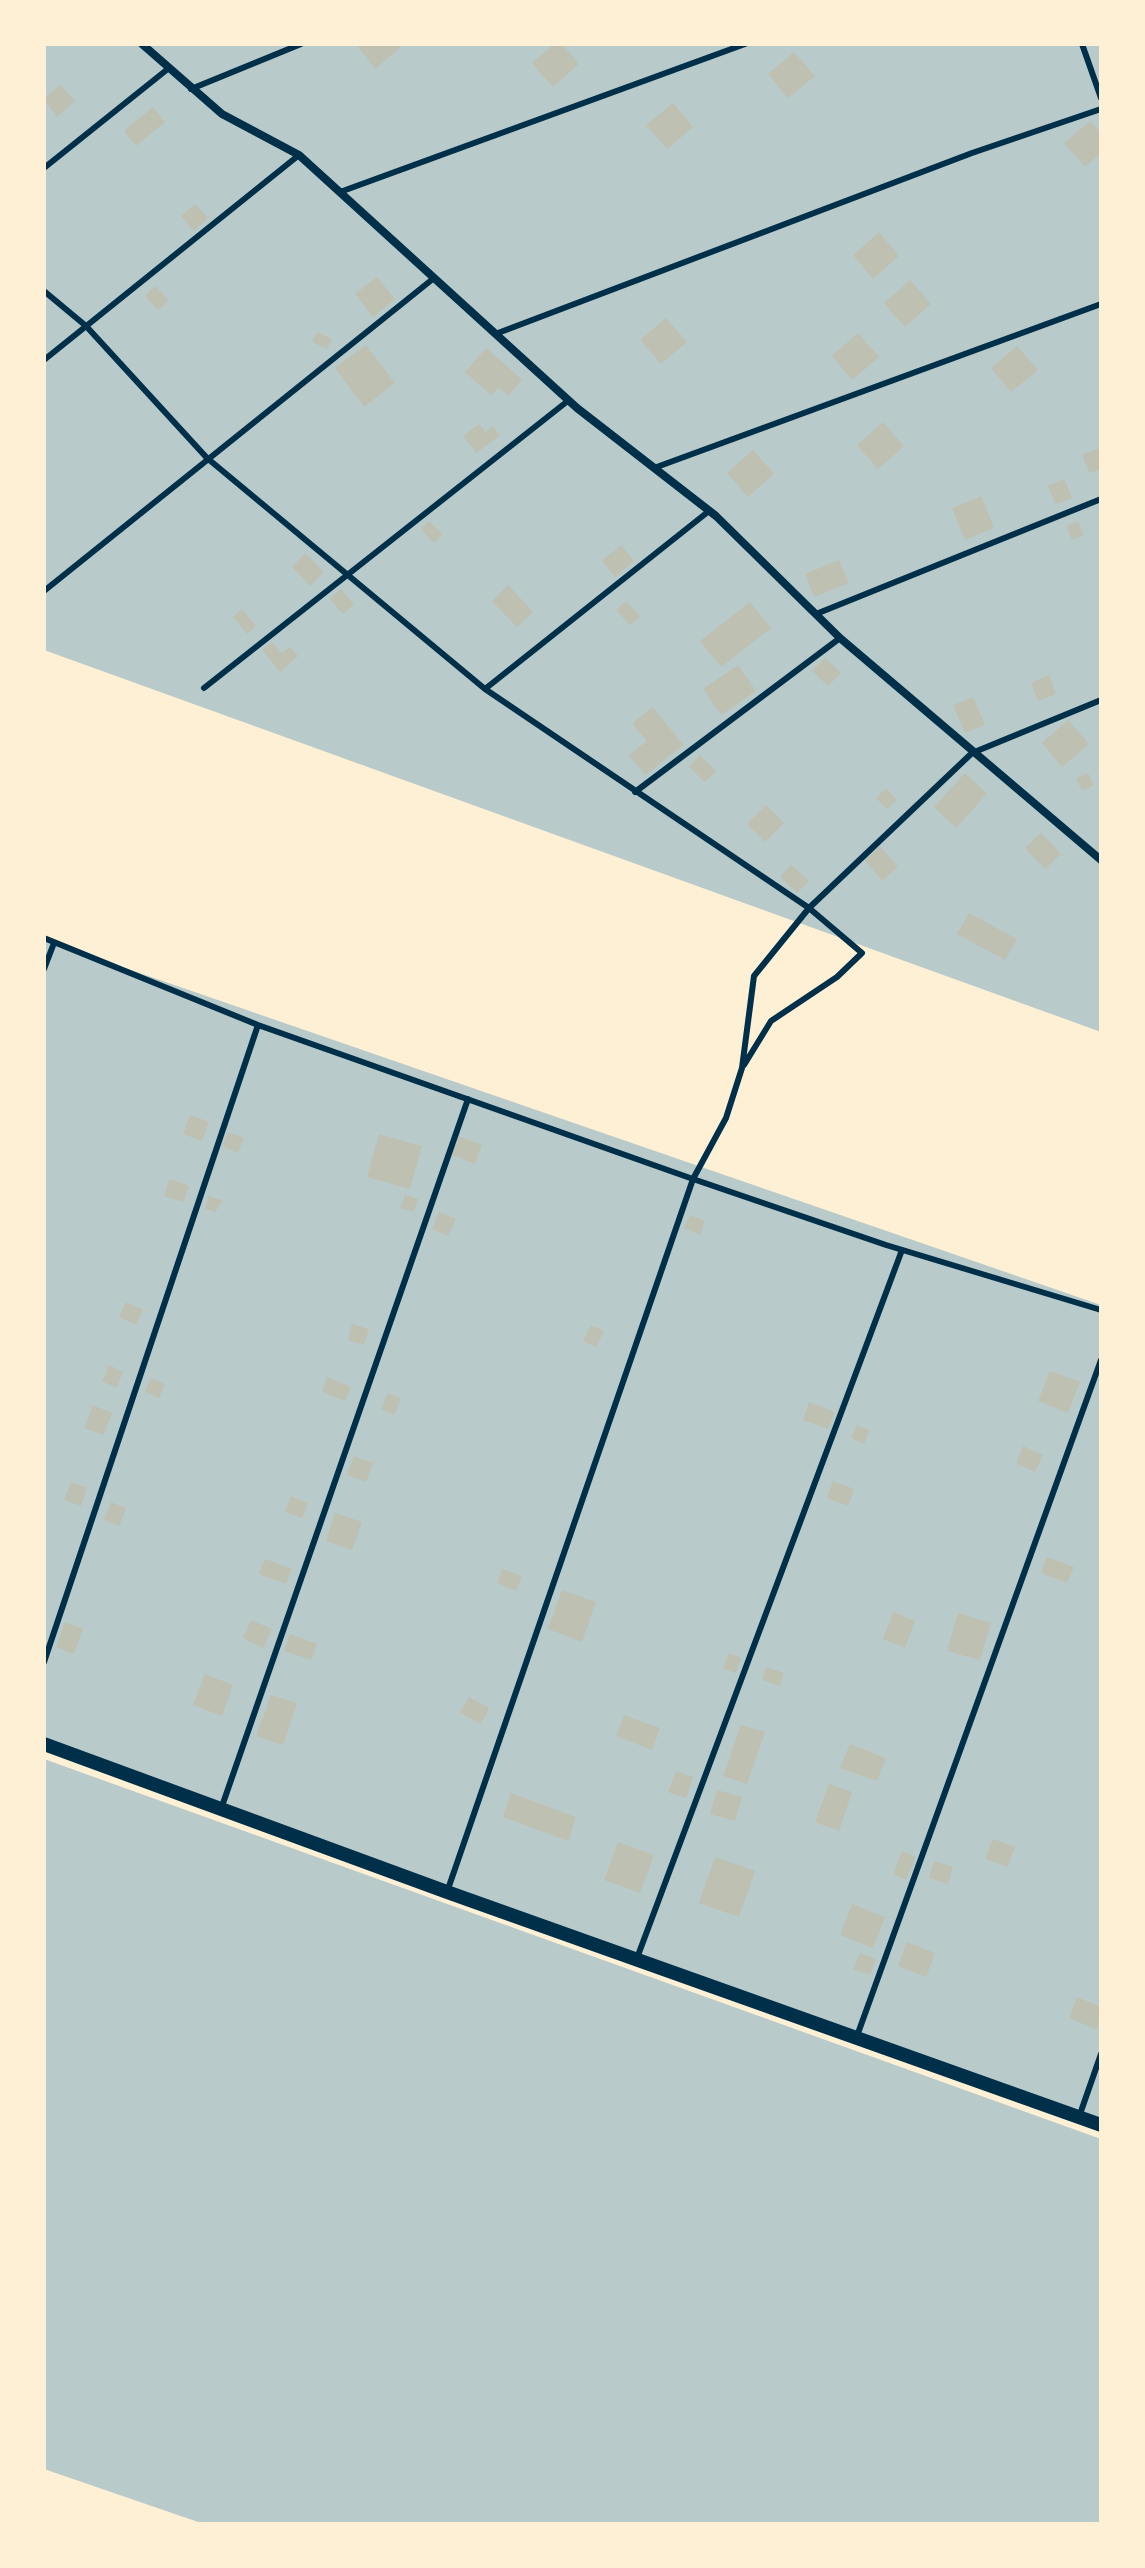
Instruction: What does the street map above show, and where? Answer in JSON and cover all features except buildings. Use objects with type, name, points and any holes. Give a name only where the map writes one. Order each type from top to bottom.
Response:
[{"type":"street","points":[[142,44],[222,114],[299,155],[569,400],[652,469],[709,511],[840,638],[1101,860]]},
{"type":"street","points":[[44,1744],[447,1892],[1101,2125]]},
{"type":"lane","points":[[191,89],[301,44]]},
{"type":"lane","points":[[340,192],[745,44]]},
{"type":"lane","points":[[1082,44],[1101,98]]},
{"type":"lane","points":[[44,168],[169,68]]},
{"type":"lane","points":[[498,333],[972,153],[1101,109]]},
{"type":"lane","points":[[44,360],[299,155]]},
{"type":"lane","points":[[44,591],[434,278]]},
{"type":"lane","points":[[44,291],[86,326],[207,458],[485,689],[809,908],[862,953],[837,977],[771,1021],[742,1068]]},
{"type":"lane","points":[[652,469],[1101,304]]},
{"type":"lane","points":[[204,688],[569,400]]},
{"type":"lane","points":[[816,614],[1101,499]]},
{"type":"lane","points":[[485,689],[709,511]]},
{"type":"lane","points":[[635,792],[840,638]]},
{"type":"lane","points":[[447,1892],[693,1179],[726,1118],[742,1068],[754,976],[809,908],[972,753],[1101,700]]},
{"type":"lane","points":[[44,938],[258,1025],[693,1179],[902,1250],[1101,1310]]},
{"type":"lane","points":[[44,969],[54,943]]},
{"type":"lane","points":[[44,1662],[258,1025]]},
{"type":"lane","points":[[221,1809],[468,1099]]},
{"type":"lane","points":[[637,1958],[902,1250]]},
{"type":"lane","points":[[857,2036],[1101,1360]]},
{"type":"lane","points":[[1079,2117],[1101,2054]]},
{"type":"shaded area","points":[[44,44],[1101,44],[1101,1032],[44,650]]},
{"type":"shaded area","points":[[44,940],[1101,1305],[1101,2125],[44,1744]]},
{"type":"shaded area","points":[[44,1759],[1101,2139],[1101,2524],[204,2524],[44,2469]]}]
